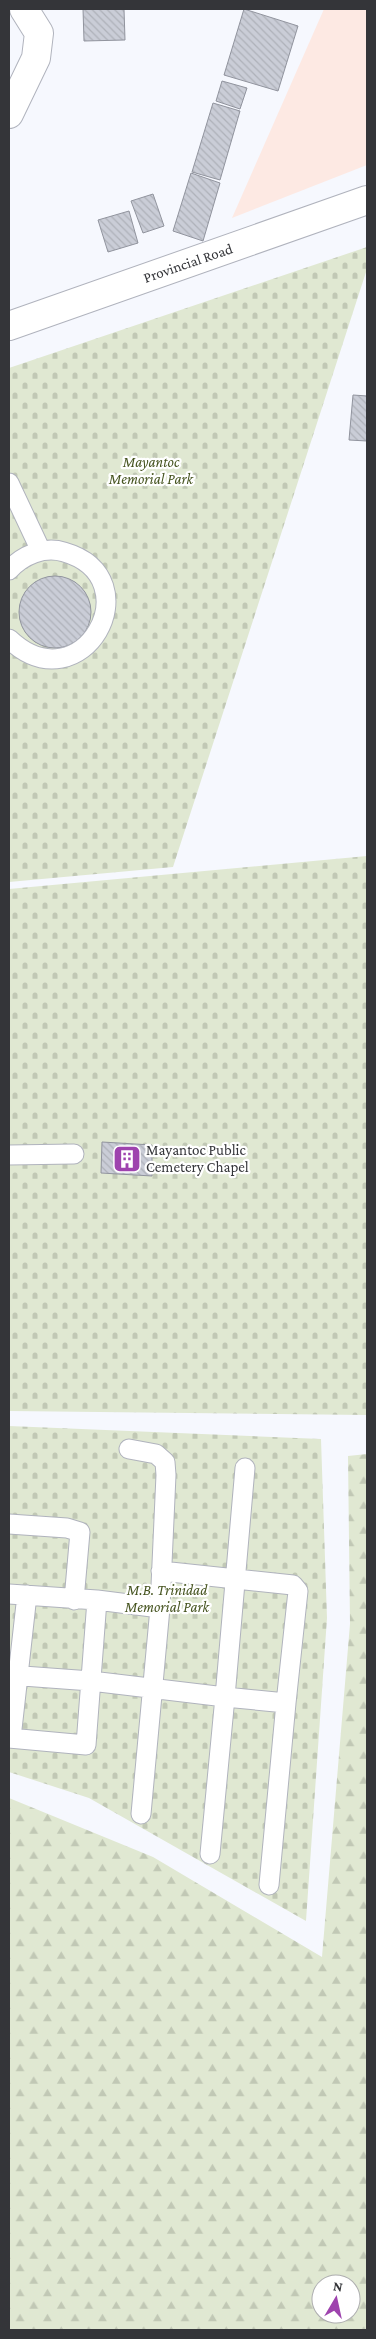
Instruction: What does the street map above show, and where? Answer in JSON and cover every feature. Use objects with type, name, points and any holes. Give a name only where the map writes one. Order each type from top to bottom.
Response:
[{"type":"main road","points":[[9,114],[36,58],[39,33],[24,9]]},
{"type":"main road","name":"Provincial Road","points":[[9,326],[367,200]]},
{"type":"lane","points":[[9,483],[41,551]]},
{"type":"lane","points":[[9,570],[24,557],[41,551],[59,550],[76,556],[90,566],[101,580],[106,597],[106,614],[100,631],[89,645],[73,655],[55,659],[37,657],[20,650],[9,639]]},
{"type":"lane","points":[[9,1154],[74,1154]]},
{"type":"lane","points":[[129,1449],[156,1454],[165,1462],[160,1608],[151,1689],[141,1814]]},
{"type":"lane","points":[[210,1854],[245,1468]]},
{"type":"lane","points":[[9,1524],[67,1528],[80,1532],[74,1600]]},
{"type":"lane","points":[[161,1571],[293,1585],[298,1591],[269,1885]]},
{"type":"lane","points":[[97,1600],[86,1745],[10,1738],[18,1595],[97,1600],[160,1608]]},
{"type":"lane","points":[[14,1675],[91,1681],[286,1703]]},
{"type":"shaded area","points":[[324,9],[367,9],[367,165],[232,218]]},
{"type":"green space","name":"Mayantoc Memorial Park","points":[[367,247],[367,269],[173,867],[9,882],[9,368]]},
{"type":"green space","points":[[367,856],[367,1415],[9,1411],[9,889]]},
{"type":"green space","name":"M.B. Trinidad Memorial Park","points":[[9,1426],[321,1439],[327,1618],[306,1921],[89,1798],[9,1772]]},
{"type":"green space","points":[[367,1454],[367,2330],[9,2330],[9,1798],[153,1857],[322,1957],[350,1624],[348,1456]]},
{"type":"building","points":[[83,9],[124,9],[125,40],[84,41]]},
{"type":"building","points":[[244,9],[298,26],[278,91],[224,75]]},
{"type":"building","points":[[222,81],[247,88],[240,109],[216,101]]},
{"type":"building","points":[[213,103],[240,111],[220,180],[192,172]]},
{"type":"building","points":[[191,173],[220,183],[203,241],[173,231]]},
{"type":"building","points":[[153,194],[164,226],[143,233],[131,201]]},
{"type":"building","points":[[129,211],[138,243],[108,252],[98,220]]},
{"type":"building","points":[[353,395],[367,396],[367,441],[349,440]]},
{"type":"building","points":[[55,576],[75,582],[85,592],[91,612],[85,632],[75,642],[55,648],[35,642],[25,632],[19,612],[25,592],[35,582]]},
{"type":"building","name":"Mayantoc Public Cemetery Chapel","points":[[102,1142],[152,1145],[152,1176],[101,1173]]},
{"type":"place","name":"Mayantoc Public Cemetery Chapel","points":[[127,1159]]}]
